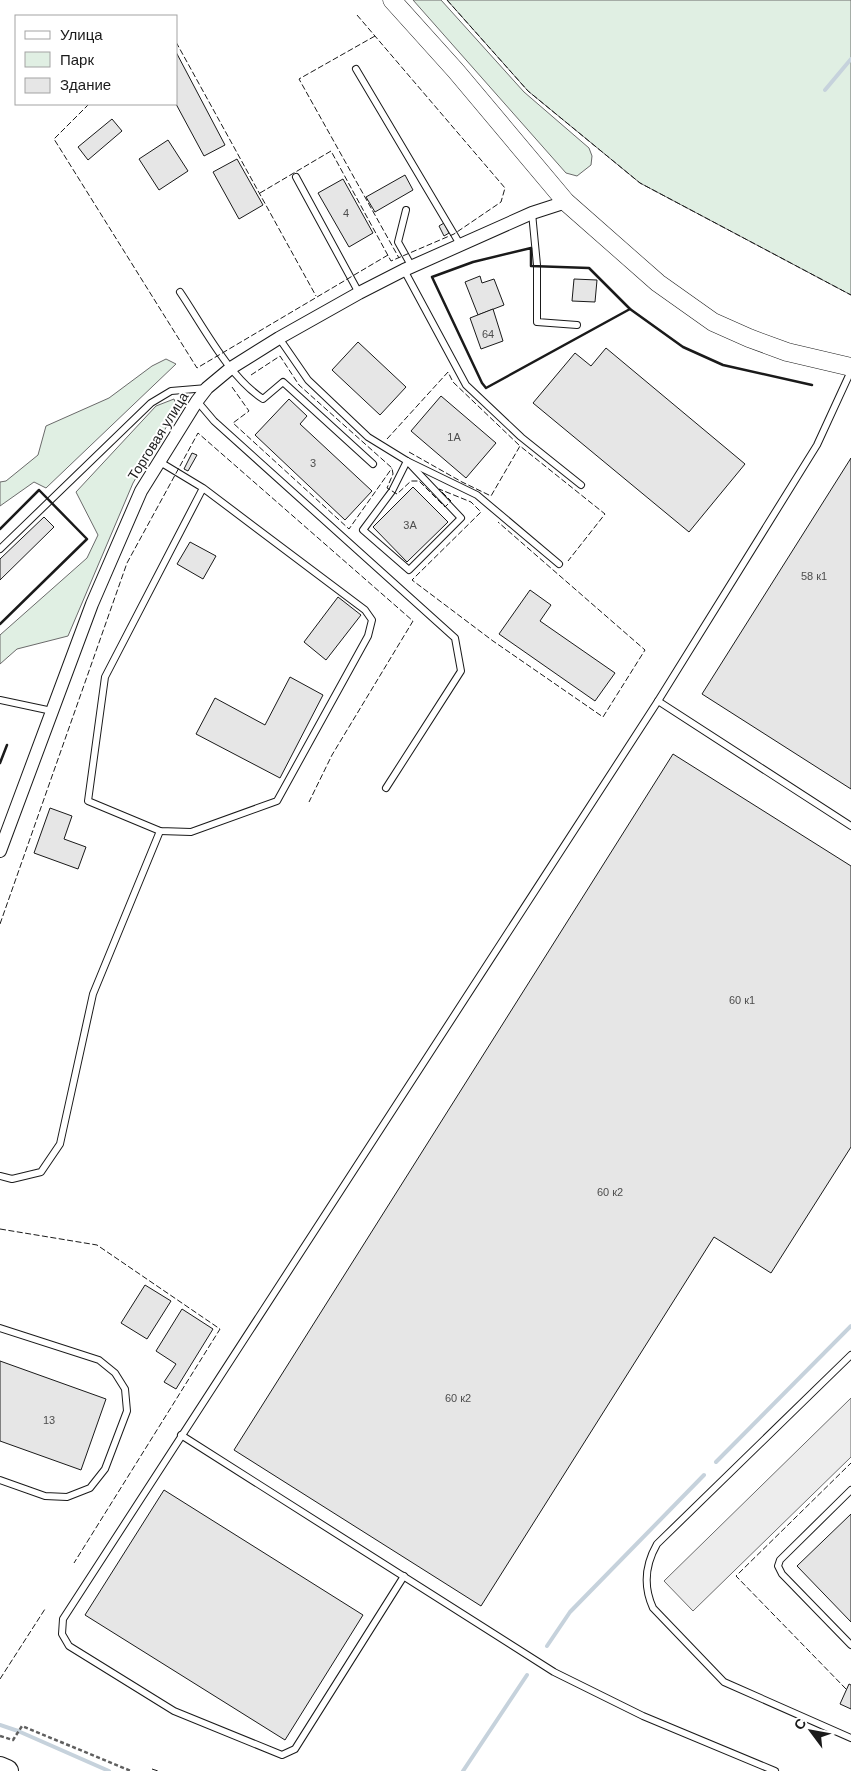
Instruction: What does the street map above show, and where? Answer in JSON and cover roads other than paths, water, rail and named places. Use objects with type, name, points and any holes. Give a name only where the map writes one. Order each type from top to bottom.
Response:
[{"type":"highway","points":[[0,1768],[7,1771]]},
{"type":"main road","points":[[392,0],[456,72],[566,202],[658,284],[713,322],[749,338],[787,352],[851,367]]},
{"type":"street","name":"Торговая улица","points":[[0,852],[92,604],[142,491],[197,401],[207,388],[231,368],[279,338],[359,293],[408,268],[532,213],[566,202]]},
{"type":"lane","points":[[356,69],[460,246]]},
{"type":"lane","points":[[296,177],[359,293]]},
{"type":"lane","points":[[406,210],[398,242],[408,268],[466,385],[521,437],[581,485]]},
{"type":"lane","points":[[532,213],[537,266],[537,322],[577,325]]},
{"type":"lane","points":[[180,292],[231,368],[252,391],[263,399],[283,382],[373,464]]},
{"type":"lane","points":[[279,338],[308,380],[368,437],[407,461],[477,495],[559,564]]},
{"type":"lane","points":[[404,1576],[295,1749],[282,1755],[174,1711],[68,1646],[62,1634],[63,1619],[658,701],[817,445],[851,371]]},
{"type":"lane","points":[[0,549],[151,403],[171,391],[207,388]]},
{"type":"lane","points":[[197,401],[214,421],[456,638],[461,672],[386,788]]},
{"type":"lane","points":[[407,461],[461,518],[409,570],[363,530],[392,491],[407,461]]},
{"type":"lane","points":[[160,462],[203,488],[365,610],[372,620],[368,636],[277,801],[191,832],[160,831],[88,801],[105,677],[203,488]]},
{"type":"lane","points":[[0,700],[52,711]]},
{"type":"lane","points":[[658,701],[851,826]]},
{"type":"lane","points":[[0,1176],[12,1178],[41,1172],[60,1144],[93,994],[160,831]]},
{"type":"lane","points":[[0,1328],[99,1360],[115,1373],[125,1389],[127,1411],[105,1469],[90,1488],[67,1497],[45,1496],[0,1480]]},
{"type":"lane","points":[[851,1355],[658,1544],[649,1562],[646,1581],[649,1600],[653,1608],[724,1682],[851,1738]]},
{"type":"lane","points":[[182,1435],[554,1672],[643,1716],[775,1771]]},
{"type":"lane","points":[[851,1490],[780,1560],[778,1566],[782,1574],[851,1645]]},
{"type":"waterway","points":[[825,90],[851,59]]},
{"type":"waterway","points":[[716,1462],[851,1326]]},
{"type":"waterway","points":[[547,1646],[570,1612],[704,1475]]},
{"type":"waterway","points":[[463,1771],[527,1675]]},
{"type":"waterway","points":[[0,1725],[109,1771]]}]
